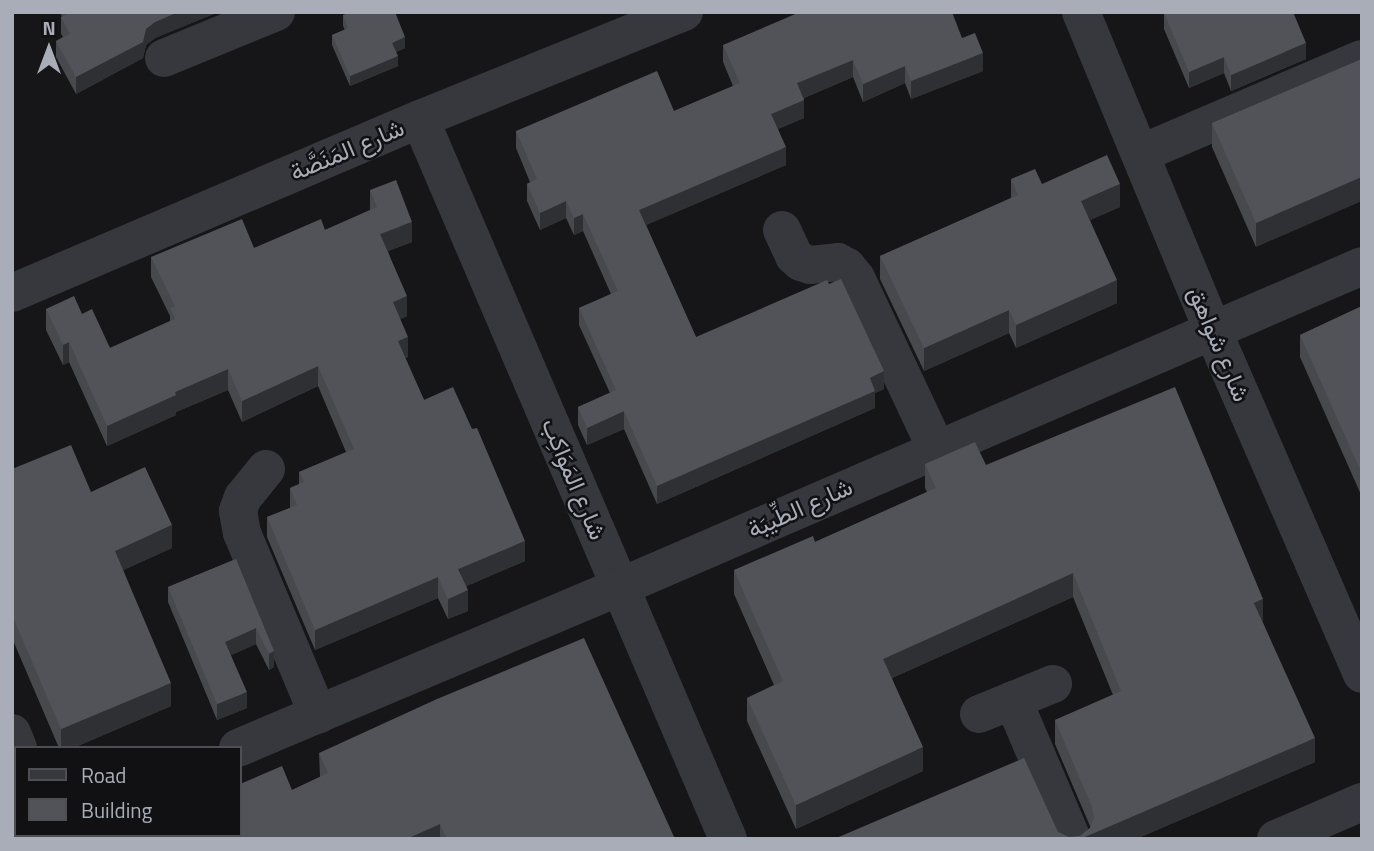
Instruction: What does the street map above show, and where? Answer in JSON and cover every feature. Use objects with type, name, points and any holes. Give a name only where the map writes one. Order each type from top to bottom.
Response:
[{"type":"street","points":[[164,58],[276,12]]},
{"type":"street","name":"شارع المَنَصَّة","points":[[12,293],[420,119],[684,12]]},
{"type":"street","name":"شارع شواهق","points":[[1081,12],[1212,329],[1362,674]]},
{"type":"street","points":[[1140,154],[1362,59]]},
{"type":"street","name":"شارع المَوَاكِب","points":[[420,119],[728,839]]},
{"type":"street","points":[[782,230],[794,256],[801,262],[810,265],[838,262],[847,267],[856,278],[936,448]]},
{"type":"street","name":"شارع الطِّيبَة","points":[[242,746],[621,587],[936,448],[1362,266]]},
{"type":"street","points":[[265,469],[243,497],[238,511],[242,533],[318,715]]},
{"type":"street","points":[[1053,684],[996,707],[1072,839]]},
{"type":"street","points":[[1276,839],[1362,802]]},
{"type":"building","points":[[68,12],[178,12],[146,29],[143,42],[76,77],[56,41],[70,34],[61,17]]},
{"type":"building","points":[[350,12],[395,12],[405,37],[392,43],[398,56],[350,76],[332,35],[348,28],[343,15]]},
{"type":"building","points":[[800,12],[952,12],[962,38],[975,33],[983,53],[911,81],[905,66],[863,84],[853,60],[797,83],[804,100],[771,114],[786,147],[639,210],[696,337],[827,280],[829,284],[841,279],[884,371],[870,378],[875,391],[657,486],[624,411],[587,428],[578,407],[616,390],[579,308],[618,291],[583,214],[574,218],[566,201],[540,213],[527,184],[537,179],[516,131],[657,71],[674,111],[740,83],[723,45]]},
{"type":"building","points":[[1165,12],[1293,12],[1306,43],[1231,75],[1224,57],[1189,72]]},
{"type":"building","points":[[1362,59],[1362,177],[1256,223],[1212,123]]},
{"type":"building","points":[[1107,155],[1120,184],[1081,201],[1117,280],[1016,325],[1009,310],[924,348],[880,256],[1018,195],[1011,179],[1035,169],[1042,184]]},
{"type":"building","points":[[396,180],[412,222],[380,234],[407,296],[393,302],[408,337],[398,341],[424,400],[453,387],[472,429],[477,428],[525,541],[458,569],[468,590],[448,599],[438,577],[315,630],[267,517],[297,505],[290,488],[304,482],[299,472],[354,449],[318,366],[242,401],[228,369],[107,426],[69,342],[63,345],[46,309],[74,296],[82,314],[92,309],[110,348],[175,319],[170,308],[175,306],[151,257],[242,219],[254,248],[321,219],[325,230],[377,207],[370,190]]},
{"type":"building","points":[[1362,306],[1362,474],[1300,335]]},
{"type":"building","points":[[1175,387],[1263,599],[1254,603],[1315,738],[1080,839],[834,839],[1024,758],[1058,832],[1069,837],[1080,836],[1090,828],[1094,817],[1092,807],[1055,720],[1121,691],[1073,573],[883,659],[923,747],[796,805],[747,698],[783,681],[734,570],[813,536],[815,542],[936,488],[925,464],[975,442],[986,465]]},
{"type":"building","points":[[71,445],[91,492],[145,467],[172,525],[115,551],[171,683],[61,729],[12,615],[12,469]]},
{"type":"building","points":[[236,559],[274,651],[269,654],[256,628],[225,642],[247,692],[217,704],[168,587]]},
{"type":"building","points":[[584,638],[675,839],[447,839],[440,824],[406,839],[201,839],[242,837],[242,783],[282,766],[292,790],[328,773],[319,753],[437,699]]}]
